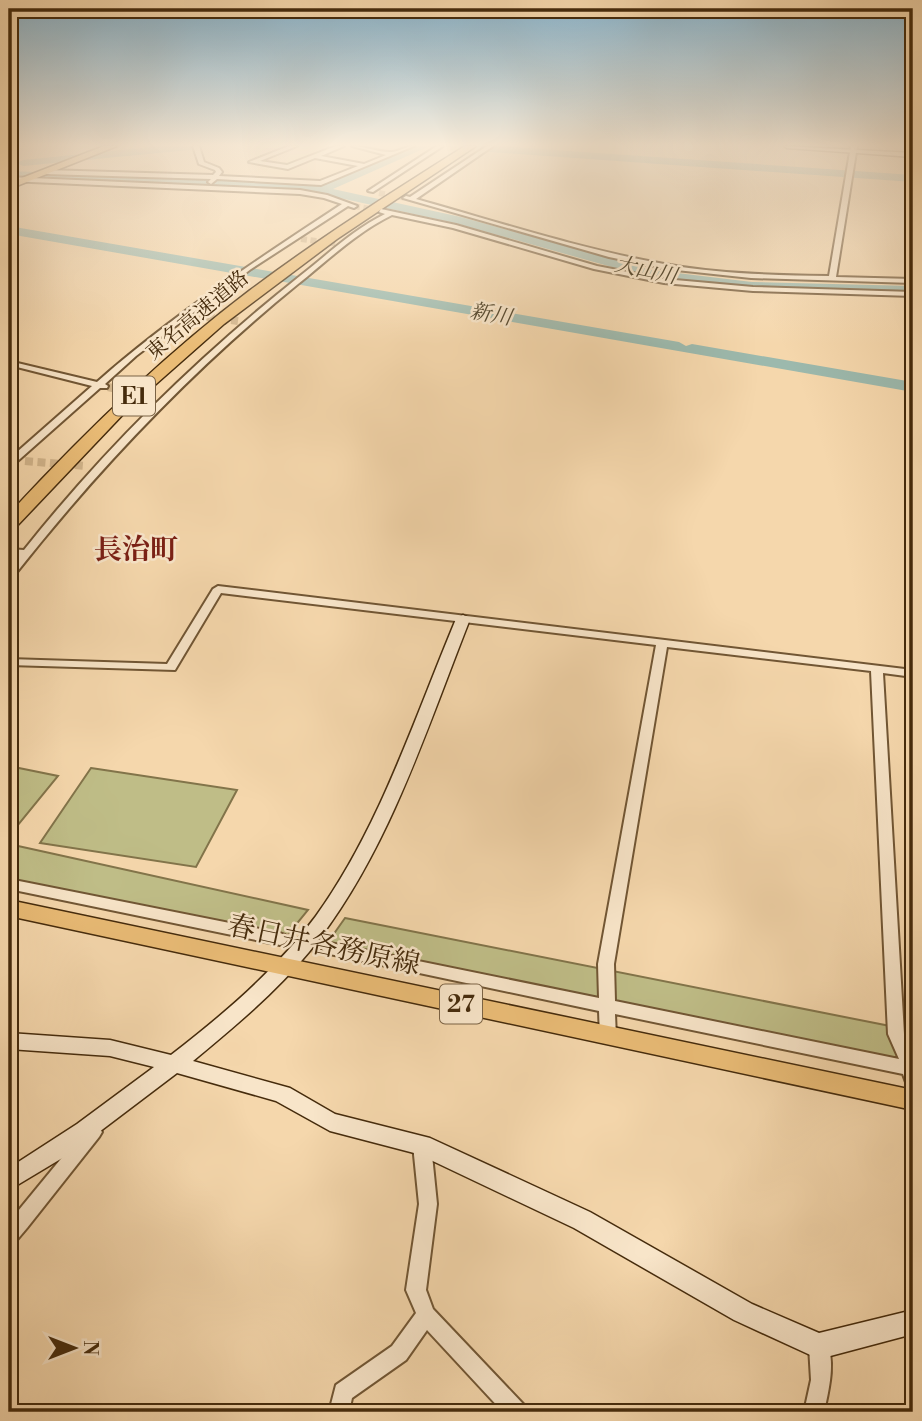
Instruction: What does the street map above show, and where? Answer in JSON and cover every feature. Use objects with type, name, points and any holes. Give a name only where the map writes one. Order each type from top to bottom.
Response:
[{"type":"highway","name":"東名高速道路","points":[[9,503],[71,439],[152,364],[363,212]]},
{"type":"highway","name":"東名高速道路","points":[[9,524],[128,402],[271,276]]},
{"type":"main road","name":"春日井各務原線","points":[[9,908],[288,965],[608,1037],[913,1100]]},
{"type":"street","points":[[11,462],[190,314],[335,212]]},
{"type":"street","points":[[384,212],[442,223],[596,268],[664,281],[753,289],[913,293]]},
{"type":"street","points":[[456,212],[642,263],[751,276],[913,281]]},
{"type":"street","points":[[832,278],[843,212]]},
{"type":"street","points":[[9,575],[92,467],[242,322],[342,244],[390,214]]},
{"type":"street","points":[[442,223],[463,214]]},
{"type":"street","points":[[9,363],[103,385]]},
{"type":"street","points":[[152,397],[163,400]]},
{"type":"street","points":[[11,462],[25,461]]},
{"type":"street","points":[[12,552],[26,553]]},
{"type":"street","points":[[9,662],[171,668],[218,589],[913,673]]},
{"type":"street","points":[[9,1180],[53,1154],[174,1064],[236,1016],[288,965],[341,892],[360,858],[463,620]]},
{"type":"street","points":[[608,1037],[606,964],[662,643]]},
{"type":"street","points":[[877,669],[896,1034],[912,1072]]},
{"type":"street","points":[[9,884],[280,939]]},
{"type":"street","points":[[330,949],[912,1072]]},
{"type":"street","points":[[9,1041],[110,1048],[174,1064],[282,1094],[330,1122],[422,1145],[582,1220],[743,1312],[819,1346],[913,1322]]},
{"type":"street","points":[[9,1235],[45,1195],[58,1174],[109,1113]]},
{"type":"street","points":[[422,1145],[428,1203],[416,1290],[426,1315],[517,1412]]},
{"type":"street","points":[[339,1412],[343,1392],[399,1353],[426,1315]]},
{"type":"street","points":[[814,1412],[821,1380],[819,1346]]},
{"type":"shaded area","points":[[9,766],[58,776],[18,825],[9,823]]},
{"type":"shaded area","points":[[91,768],[237,790],[196,867],[40,843]]},
{"type":"shaded area","points":[[9,844],[308,910],[286,937],[9,882]]},
{"type":"shaded area","points":[[345,918],[890,1026],[913,1039],[913,1066],[326,945]]},
{"type":"waterway","name":"大山川","points":[[422,212],[651,274],[752,286],[913,290]]},
{"type":"waterway","name":"新川","points":[[9,230],[242,271]]},
{"type":"waterway","name":"新川","points":[[248,272],[294,280]]},
{"type":"waterway","name":"新川","points":[[302,281],[679,347]]},
{"type":"waterway","name":"新川","points":[[692,349],[913,387]]},
{"type":"tunnel","points":[[301,239],[339,244]]},
{"type":"tunnel","points":[[194,315],[238,321]]},
{"type":"tunnel","points":[[108,387],[152,397]]},
{"type":"tunnel","points":[[25,461],[87,466]]},
{"type":"tunnel","points":[[280,939],[330,949]]},
{"type":"district","name":"長治町","points":[[136,549]]}]
